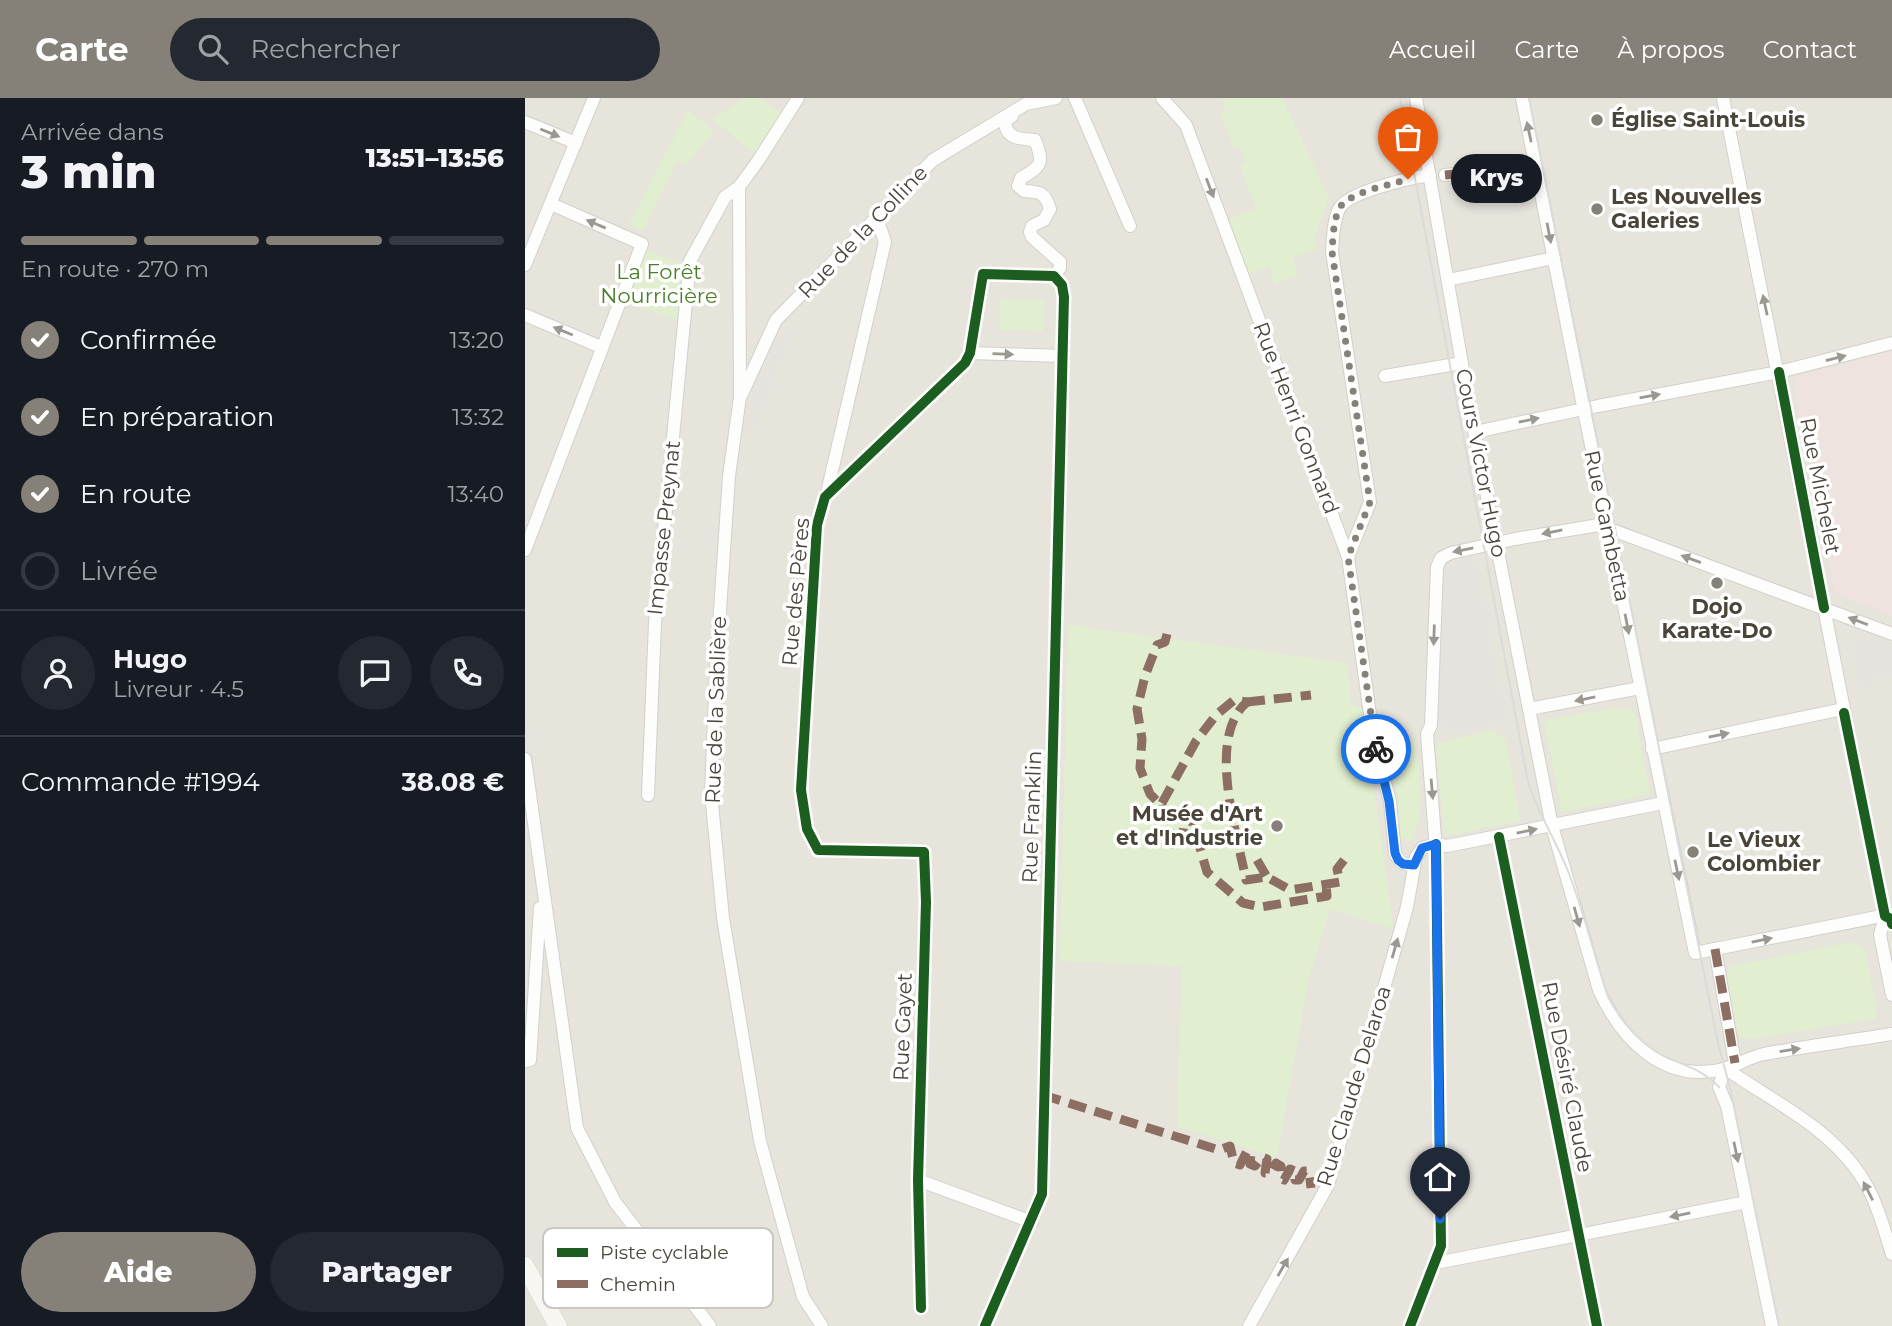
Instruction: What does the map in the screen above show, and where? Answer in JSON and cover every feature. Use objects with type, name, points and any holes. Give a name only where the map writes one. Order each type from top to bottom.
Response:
[{"type":"main road","points":[[525,1266],[543,1299]]},
{"type":"main road","points":[[548,1308],[558,1326]]},
{"type":"street","points":[[525,265],[594,98]]},
{"type":"street","points":[[739,187],[798,98]]},
{"type":"street","points":[[1056,98],[1025,104],[1005,121],[1005,126],[1013,137],[1035,140],[1040,164],[1037,169],[1021,178],[1018,186],[1024,191],[1041,192],[1047,196],[1050,209],[1044,220],[1032,226],[1030,232],[1031,237],[1058,258],[1060,268],[1054,276],[983,274],[969,353],[1063,356]]},
{"type":"street","points":[[1075,98],[1130,226]]},
{"type":"street","name":"Rue Henri Gonnard","points":[[1162,98],[1186,125],[1348,557],[1374,743],[1389,801],[1395,853],[1403,864],[1414,865]]},
{"type":"street","name":"Cours Victor Hugo","points":[[1416,98],[1462,363],[1552,826],[1599,990],[1609,1013],[1623,1032],[1651,1056],[1682,1072],[1730,1066],[1763,1054],[1892,1034]]},
{"type":"street","name":"Rue Gambetta","points":[[1522,98],[1695,953],[1716,948]]},
{"type":"street","name":"Rue Michelet","points":[[1723,98],[1779,372],[1843,709],[1889,915],[1880,935],[1892,995]]},
{"type":"street","name":"Rue de la Colline","points":[[740,397],[776,320],[933,160],[1025,104]]},
{"type":"street","points":[[525,122],[576,143]]},
{"type":"street","points":[[1444,175],[1536,166]]},
{"type":"street","points":[[1348,557],[1370,502],[1332,252],[1334,226],[1340,208],[1348,198],[1430,175]]},
{"type":"street","name":"Impasse Preynat","points":[[648,795],[655,623],[690,261],[725,197],[739,187]]},
{"type":"street","name":"Rue de la Sablière","points":[[739,187],[740,397],[729,476],[711,793],[723,918],[760,1141],[803,1297],[822,1326]]},
{"type":"street","points":[[525,550],[642,244],[551,204]]},
{"type":"street","name":"Rue des Pères","points":[[818,850],[807,829],[801,790],[817,525],[885,242],[877,218]]},
{"type":"street","points":[[1448,280],[1554,258]]},
{"type":"street","name":"Rue Franklin","points":[[985,1326],[1042,1194],[1064,297],[1062,285],[1054,276]]},
{"type":"street","points":[[525,316],[601,347]]},
{"type":"street","points":[[1475,432],[1779,372],[1892,343]]},
{"type":"street","name":"Rue des Pères","points":[[825,497],[965,363],[969,353]]},
{"type":"street","points":[[1385,376],[1462,363]]},
{"type":"street","points":[[1410,1326],[1441,1246],[1436,844],[1427,734],[1431,725],[1437,567],[1441,558],[1447,554],[1586,525],[1608,527],[1892,634]]},
{"type":"street","points":[[1529,709],[1640,688]]},
{"type":"street","points":[[1652,749],[1843,709]]},
{"type":"street","points":[[525,759],[528,804],[577,1128],[615,1202],[635,1228]]},
{"type":"street","points":[[1414,865],[1422,848],[1436,844],[1446,847],[1663,803]]},
{"type":"street","name":"Rue Désiré Claude","points":[[1499,837],[1597,1326]]},
{"type":"street","name":"Rue Gayet","points":[[818,850],[924,852],[926,901],[918,1180],[921,1308]]},
{"type":"street","points":[[525,1061],[530,1060],[540,917],[539,863]]},
{"type":"street","name":"Rue Claude Delaroa","points":[[1249,1326],[1328,1185],[1407,907],[1414,865]]},
{"type":"street","points":[[1772,1326],[1724,1097],[1719,1087],[1730,1066],[1716,948],[1889,915]]},
{"type":"street","points":[[1730,1066],[1761,1094],[1818,1128],[1846,1156],[1869,1188],[1892,1254]]},
{"type":"street","points":[[918,1180],[1031,1222]]},
{"type":"street","points":[[1436,1263],[1747,1202]]},
{"type":"street","points":[[696,1308],[710,1326]]},
{"type":"shaded area","points":[[525,98],[1892,98],[1892,1326],[525,1326]]},
{"type":"shaded area","points":[[779,332],[790,335],[781,365],[777,364],[760,424],[753,432],[745,432],[748,407]]},
{"type":"shaded area","points":[[1892,351],[1892,616],[1835,593],[1821,524],[1831,506],[1823,465],[1806,452],[1793,383],[1797,376]]},
{"type":"shaded area","points":[[1476,556],[1507,723],[1448,734],[1446,725],[1436,726],[1442,575],[1451,562]]},
{"type":"shaded area","points":[[1866,634],[1892,644],[1892,677],[1871,669],[1873,685],[1860,687],[1852,645]]},
{"type":"shaded area","points":[[525,702],[539,799],[525,801]]},
{"type":"green space","points":[[743,98],[765,98],[764,101],[781,113],[754,154],[713,119]]},
{"type":"green space","points":[[1222,98],[1282,98],[1329,198],[1314,238],[1317,249],[1293,257],[1298,276],[1275,284],[1269,267],[1249,273],[1228,220],[1256,208],[1240,165],[1246,162],[1240,147],[1234,149],[1220,112],[1226,109]]},
{"type":"green space","points":[[688,110],[714,131],[685,166],[678,161],[643,231],[629,224]]},
{"type":"green space","name":"La Forêt Nourricière","points":[[645,249],[686,266],[681,321],[625,301]]},
{"type":"green space","points":[[1000,299],[1044,300],[1043,331],[999,330]]},
{"type":"green space","points":[[1068,625],[1347,663],[1351,704],[1363,711],[1393,924],[1391,928],[1330,909],[1308,981],[1277,1158],[1177,1126],[1182,966],[1060,961]]},
{"type":"green space","points":[[1619,707],[1622,710],[1631,708],[1635,712],[1650,794],[1562,812],[1544,721]]},
{"type":"green space","points":[[1494,730],[1506,741],[1520,821],[1444,836],[1436,743]]},
{"type":"green space","points":[[1416,741],[1420,810],[1414,835],[1407,845],[1407,838],[1400,838],[1397,791],[1385,752],[1389,746]]},
{"type":"green space","points":[[1850,942],[1859,945],[1865,952],[1877,1009],[1875,1019],[1758,1038],[1739,1037],[1726,976],[1729,967]]},
{"type":"tram line","points":[[1400,98],[1528,782],[1568,871],[1613,1007],[1649,1047],[1689,1066],[1719,1087]]},
{"type":"tram line","points":[[1529,98],[1718,1043],[1731,1092],[1779,1326]]},
{"type":"marked path","points":[[1445,175],[1536,166]]},
{"type":"marked path","points":[[1167,634],[1165,642],[1157,645],[1145,676],[1137,709],[1142,739],[1140,768],[1150,794],[1161,805],[1196,741],[1216,715],[1234,700],[1247,702],[1235,718],[1228,738],[1226,761],[1232,812],[1246,880],[1267,877],[1290,890],[1340,882],[1337,869],[1344,860]]},
{"type":"marked path","points":[[1247,702],[1311,695]]},
{"type":"marked path","points":[[1161,805],[1177,850],[1181,848],[1185,816],[1191,817],[1207,872],[1243,903],[1261,907],[1327,896],[1326,885]]},
{"type":"marked path","points":[[1257,860],[1267,877]]},
{"type":"marked path","points":[[1715,949],[1735,1063]]},
{"type":"marked path","points":[[1043,1095],[1219,1150],[1230,1146],[1234,1163],[1240,1165],[1247,1151],[1251,1153],[1250,1164],[1255,1166],[1262,1157],[1267,1159],[1265,1173],[1270,1173],[1276,1163],[1281,1166],[1284,1180],[1290,1169],[1295,1171],[1295,1180],[1299,1180],[1304,1171],[1309,1171],[1311,1188]]},
{"type":"cycle path","points":[[921,1308],[918,1180],[926,902],[924,852],[818,850],[807,829],[801,790],[817,525],[825,497],[965,363],[970,353],[983,274],[1054,276],[1062,285],[1064,297],[1042,1194],[985,1326]]},
{"type":"cycle path","points":[[1779,372],[1824,608]]},
{"type":"cycle path","points":[[1844,713],[1885,916],[1891,919],[1892,924]]},
{"type":"cycle path","points":[[1499,837],[1597,1326]]},
{"type":"cycle path","points":[[1410,1326],[1441,1246],[1436,844]]},
{"type":"way so far","points":[[1376,749],[1348,557],[1370,502],[1332,252],[1334,226],[1340,208],[1348,198],[1408,179]]},
{"type":"place","name":"Église Saint-Louis","points":[[1597,120]]},
{"type":"place","name":"Krys","points":[[1408,179]]},
{"type":"place","name":"Les Nouvelles Galeries","points":[[1597,209]]},
{"type":"place","name":"Dojo Karate-Do","points":[[1717,583]]},
{"type":"place","name":"Musée d'Art et d'Industrie","points":[[1277,826]]},
{"type":"place","name":"Le Vieux Colombier","points":[[1693,852]]},
{"type":"route","points":[[1376,749],[1387,789],[1392,841],[1398,860],[1403,864],[1414,865],[1422,848],[1436,844],[1440,1219]]}]
